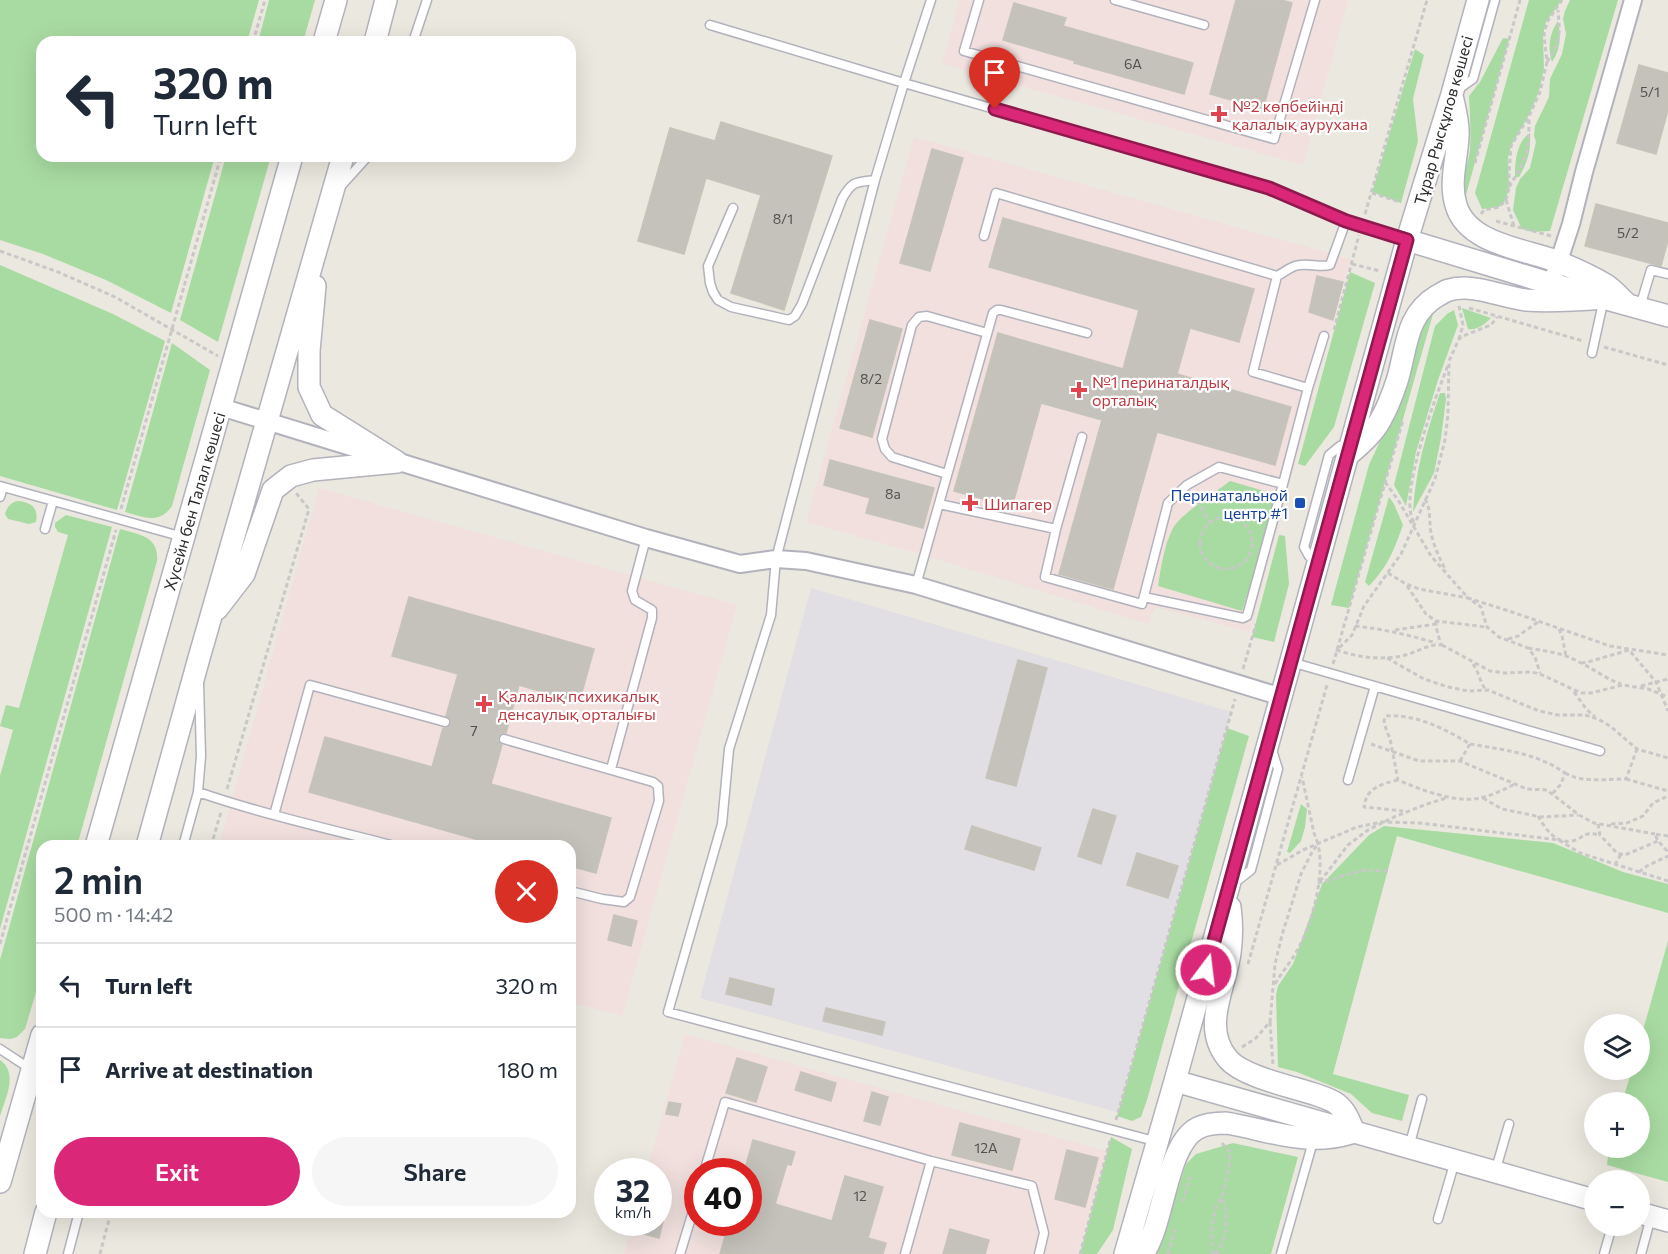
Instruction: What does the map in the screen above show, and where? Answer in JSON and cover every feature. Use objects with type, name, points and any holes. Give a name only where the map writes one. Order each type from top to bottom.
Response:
[{"type":"street","points":[[326,36],[336,0]]},
{"type":"street","points":[[377,36],[386,0]]},
{"type":"street","name":"Тұрар Рысқұлов көшесі","points":[[1175,1081],[1177,1050],[1309,556],[1452,94],[1478,0]]},
{"type":"street","points":[[1552,284],[1633,0]]},
{"type":"street","points":[[1452,94],[1458,121],[1453,178],[1454,196],[1456,208],[1471,229],[1486,239],[1558,262],[1608,286],[1634,306]]},
{"type":"street","name":"Хусейн бен Талал көшесі","points":[[98,840],[290,162]]},
{"type":"street","points":[[149,840],[341,162]]},
{"type":"street","points":[[1407,240],[1668,316]]},
{"type":"street","points":[[317,247],[309,351],[309,387],[322,415],[398,462]]},
{"type":"street","points":[[1343,451],[1365,442],[1380,421],[1397,380],[1416,316],[1427,302],[1447,290],[1478,289],[1525,300],[1559,301],[1604,298]]},
{"type":"street","points":[[221,407],[646,538],[740,564],[776,559],[806,561],[916,585],[1272,694]]},
{"type":"street","name":"Тұрар Рысқұлов көшесі","points":[[1125,1254],[1290,662],[1343,451]]},
{"type":"street","points":[[211,617],[244,574],[273,490],[291,476],[313,470],[398,462]]},
{"type":"street","points":[[1228,888],[1231,918],[1230,953],[1215,1015],[1215,1030],[1222,1050],[1231,1062],[1251,1074],[1312,1093],[1337,1104],[1347,1116],[1354,1132]]},
{"type":"street","points":[[0,1182],[36,1056]]},
{"type":"street","points":[[1175,1081],[1584,1197]]},
{"type":"street","points":[[1143,1254],[1159,1218],[1176,1155],[1186,1139],[1198,1128],[1226,1123],[1286,1137],[1314,1138],[1337,1137],[1354,1132]]},
{"type":"street","points":[[35,1254],[44,1218]]},
{"type":"lane","points":[[416,36],[427,0]]},
{"type":"lane","points":[[931,0],[903,83],[875,180],[776,559],[771,615],[729,749],[722,824],[668,1012],[1158,1142]]},
{"type":"lane","points":[[979,0],[964,51],[1274,138],[1315,0]]},
{"type":"lane","points":[[1114,0],[1204,25]]},
{"type":"lane","points":[[1452,94],[1473,79],[1494,0]]},
{"type":"lane","points":[[710,26],[1269,188],[1346,221],[1407,240]]},
{"type":"lane","points":[[332,196],[363,162]]},
{"type":"lane","points":[[733,208],[708,266],[710,283],[718,300],[730,307],[789,320],[795,316],[802,304],[842,199],[848,189],[858,181],[875,180]]},
{"type":"lane","points":[[984,236],[996,193],[1277,276]]},
{"type":"lane","points":[[1308,388],[1253,372],[1277,276],[1296,265],[1324,267],[1330,265],[1346,221]]},
{"type":"lane","points":[[1634,306],[1651,270],[1668,274]]},
{"type":"lane","points":[[1593,349],[1604,298]]},
{"type":"lane","points":[[916,585],[993,313],[1001,310],[1087,333]]},
{"type":"lane","points":[[947,474],[892,457],[885,449],[882,439],[912,325],[919,317],[927,316],[987,333]]},
{"type":"lane","points":[[1144,597],[1243,618],[1247,616],[1324,336]]},
{"type":"lane","points":[[1082,437],[1045,577],[1142,604],[1168,503],[1187,485],[1219,467],[1283,484]]},
{"type":"lane","points":[[0,497],[2,486],[184,538]]},
{"type":"lane","points":[[45,529],[53,501]]},
{"type":"lane","points":[[939,504],[1056,529]]},
{"type":"lane","points":[[611,769],[652,618],[652,610],[635,600],[632,591],[646,538]]},
{"type":"lane","points":[[185,840],[198,792],[201,756],[199,658]]},
{"type":"lane","points":[[1290,662],[1600,751]]},
{"type":"lane","points":[[274,815],[310,685],[445,722]]},
{"type":"lane","points":[[1348,780],[1375,686]]},
{"type":"lane","points":[[504,739],[611,769],[653,782],[658,786],[659,801],[630,897],[624,902],[576,892]]},
{"type":"lane","points":[[198,792],[274,815],[372,840]]},
{"type":"lane","points":[[0,1049],[32,1070]]},
{"type":"lane","points":[[1409,1147],[1422,1099]]},
{"type":"lane","points":[[708,1158],[725,1102],[931,1161],[1032,1186],[1044,1233],[1039,1254]]},
{"type":"lane","points":[[1495,1172],[1509,1124]]},
{"type":"lane","points":[[1281,1254],[1314,1138]]},
{"type":"lane","points":[[905,1254],[931,1161]]},
{"type":"lane","points":[[1438,1219],[1455,1161]]},
{"type":"lane","points":[[1641,1254],[1653,1217]]},
{"type":"lane","points":[[68,1254],[78,1218]]},
{"type":"lane","points":[[680,1254],[685,1236]]},
{"type":"lane","points":[[1604,1254],[1609,1236]]},
{"type":"path","points":[[255,36],[265,0]]},
{"type":"path","points":[[1474,164],[1520,0]]},
{"type":"path","points":[[1547,62],[1545,29],[1547,22],[1563,0]]},
{"type":"path","points":[[1479,216],[1484,210],[1499,207],[1506,200],[1509,188],[1511,146],[1529,116],[1540,92],[1547,62],[1557,46],[1558,8]]},
{"type":"path","points":[[1509,188],[1525,160],[1529,145],[1529,116]]},
{"type":"path","points":[[121,511],[219,162]]},
{"type":"path","points":[[1371,192],[1401,203]]},
{"type":"path","points":[[1506,200],[1514,226]]},
{"type":"path","points":[[1490,219],[1565,240]]},
{"type":"path","points":[[0,251],[58,272],[115,297],[233,365]]},
{"type":"path","points":[[1352,264],[1380,271]]},
{"type":"path","points":[[1453,304],[1459,304],[1593,349],[1668,365]]},
{"type":"path","points":[[1413,524],[1409,509],[1419,452],[1439,388],[1463,325],[1459,304]]},
{"type":"path","points":[[1459,339],[1491,325],[1497,317]]},
{"type":"path","points":[[1441,645],[1433,644],[1409,654],[1382,657],[1359,656],[1337,650],[1352,635],[1364,606],[1401,554],[1435,479],[1445,440],[1449,361]]},
{"type":"path","points":[[1439,388],[1444,385],[1448,388]]},
{"type":"path","points":[[213,840],[309,509],[286,480]]},
{"type":"path","points":[[1385,482],[1431,556],[1468,598],[1481,607],[1487,627],[1499,637],[1528,648],[1551,651],[1566,656],[1623,685],[1640,687],[1668,697]]},
{"type":"path","points":[[1187,485],[1209,521]]},
{"type":"path","points":[[1425,499],[1428,505],[1432,537],[1449,577]]},
{"type":"path","points":[[1224,516],[1239,519],[1249,530],[1253,545],[1247,559],[1235,568],[1220,569],[1207,562],[1199,548],[1200,533],[1209,521],[1224,516]]},
{"type":"path","points":[[0,944],[116,528]]},
{"type":"path","points":[[1388,573],[1419,589],[1468,598],[1610,646],[1668,655]]},
{"type":"path","points":[[1406,584],[1426,614],[1437,622],[1441,645]]},
{"type":"path","points":[[1389,631],[1437,622],[1487,627]]},
{"type":"path","points":[[1507,640],[1518,636],[1538,622]]},
{"type":"path","points":[[1355,626],[1409,635],[1441,645],[1490,671],[1540,674],[1581,693],[1591,693],[1623,685]]},
{"type":"path","points":[[1559,628],[1566,656]]},
{"type":"path","points":[[1528,648],[1540,674]]},
{"type":"path","points":[[1581,663],[1629,650]]},
{"type":"path","points":[[1629,650],[1656,682],[1668,711]]},
{"type":"path","points":[[1382,657],[1440,685],[1463,690],[1488,690]]},
{"type":"path","points":[[1472,663],[1484,688],[1488,690],[1539,711],[1558,715],[1585,715],[1598,719]]},
{"type":"path","points":[[1640,687],[1668,679]]},
{"type":"path","points":[[1573,691],[1587,710],[1637,749],[1668,758]]},
{"type":"path","points":[[1398,780],[1384,721],[1386,716],[1428,723],[1470,744],[1521,753],[1547,762],[1572,777],[1591,780],[1626,779],[1668,791]]},
{"type":"path","points":[[1359,741],[1419,761],[1460,761],[1527,789],[1547,790],[1579,815],[1598,824],[1668,836]]},
{"type":"path","points":[[1460,761],[1470,744]]},
{"type":"path","points":[[1626,779],[1637,749]]},
{"type":"path","points":[[1552,794],[1561,784],[1565,773]]},
{"type":"path","points":[[1274,986],[1299,948],[1308,925],[1318,881],[1320,859],[1318,844],[1302,775]]},
{"type":"path","points":[[1407,812],[1364,807],[1365,797],[1375,787],[1398,780],[1451,798]]},
{"type":"path","points":[[1318,881],[1348,845],[1382,822],[1443,798],[1482,798],[1515,784]]},
{"type":"path","points":[[1603,825],[1627,823],[1643,816],[1653,803],[1668,796]]},
{"type":"path","points":[[1482,798],[1502,809],[1538,816],[1579,815]]},
{"type":"path","points":[[1538,816],[1550,834],[1580,853],[1668,881]]},
{"type":"path","points":[[1276,866],[1303,850],[1357,827],[1382,822],[1420,823],[1572,841],[1590,833],[1600,834]]},
{"type":"path","points":[[1598,824],[1600,834],[1617,852],[1624,855],[1658,841]]},
{"type":"path","points":[[1639,872],[1668,854],[1655,834]]},
{"type":"path","points":[[1274,1070],[1270,1022],[1275,964],[1301,874],[1318,844]]},
{"type":"path","points":[[1615,865],[1621,854]]},
{"type":"path","points":[[1318,881],[1364,870],[1388,872]]},
{"type":"path","points":[[1237,1051],[1255,1038],[1270,1022]]},
{"type":"path","points":[[1214,1254],[1212,1224],[1222,1195],[1230,1152],[1221,1142]]},
{"type":"path","points":[[1181,1210],[1190,1176]]},
{"type":"path","points":[[1214,1254],[1219,1250],[1224,1237],[1227,1216],[1222,1195]]},
{"type":"path","points":[[100,1254],[109,1218]]},
{"type":"path","points":[[1168,1254],[1178,1221]]},
{"type":"shaded area","name":"№2 көпбейінді қалалық аурухана","points":[[960,0],[1348,0],[1303,165],[942,64]]},
{"type":"shaded area","name":"№1 перинаталдық орталық","points":[[914,137],[1350,259],[1250,632],[1155,607],[1148,624],[903,549],[806,522]]},
{"type":"shaded area","name":"Қалалық психикалық денсаулық орталығы","points":[[319,488],[737,605],[622,1016],[576,1004],[576,840],[221,840]]},
{"type":"shaded area","points":[[811,588],[1231,712],[1117,1112],[700,998]]},
{"type":"shaded area","points":[[685,1034],[1106,1151],[1077,1254],[624,1254],[629,1236],[672,1236],[672,1158],[651,1158]]},
{"type":"green space","points":[[0,0],[259,0],[249,36],[36,36],[36,162],[213,162],[171,313],[106,280],[43,254],[0,240]]},
{"type":"green space","points":[[269,0],[315,0],[305,36],[260,36]]},
{"type":"green space","points":[[1520,0],[1466,195],[1465,172],[1470,149],[1469,96],[1480,82],[1503,38],[1509,39]]},
{"type":"green space","points":[[1529,0],[1562,0],[1546,22],[1543,35],[1544,69],[1539,91],[1530,113],[1511,146],[1508,158],[1509,187],[1506,200],[1499,207],[1482,209],[1475,193]]},
{"type":"green space","points":[[1570,0],[1618,0],[1550,231],[1533,232],[1522,229],[1513,210],[1516,188],[1520,179],[1530,168],[1536,142],[1535,126],[1549,97],[1550,79],[1562,54],[1566,34],[1563,19]]},
{"type":"green space","points":[[1558,21],[1560,42],[1552,62],[1550,40]]},
{"type":"green space","points":[[1415,49],[1424,55],[1413,99],[1418,141],[1401,203],[1372,192]]},
{"type":"green space","points":[[1530,133],[1527,161],[1519,177],[1515,177],[1519,147]]},
{"type":"green space","points":[[224,162],[269,162],[218,342],[180,320]]},
{"type":"green space","points":[[0,265],[113,314],[165,341],[117,510],[0,476]]},
{"type":"green space","points":[[1350,272],[1375,283],[1334,427],[1305,466],[1298,464]]},
{"type":"green space","points":[[1462,308],[1491,318],[1477,328],[1468,329]]},
{"type":"green space","points":[[1431,310],[1433,314],[1349,608],[1331,605],[1369,465],[1391,417],[1424,319]]},
{"type":"green space","points":[[1454,310],[1458,325],[1416,452],[1406,506],[1394,485],[1435,326]]},
{"type":"green space","points":[[172,343],[210,370],[172,506],[162,516],[151,518],[125,512]]},
{"type":"green space","points":[[1440,393],[1445,393],[1446,399],[1434,473],[1413,512],[1422,451]]},
{"type":"green space","points":[[1230,481],[1271,493],[1276,503],[1242,611],[1158,586],[1165,549],[1177,522]]},
{"type":"green space","points":[[1389,497],[1403,525],[1390,557],[1369,586],[1365,582]]},
{"type":"green space","points":[[18,501],[27,503],[35,509],[36,522],[29,524],[8,519],[5,514],[7,509]]},
{"type":"green space","points":[[66,515],[112,527],[0,929],[0,776],[13,730],[0,726],[6,705],[19,708],[68,535],[58,532],[55,523]]},
{"type":"green space","points":[[120,529],[141,535],[155,546],[157,561],[79,840],[36,840],[36,992],[25,1029],[17,1037],[11,1039],[0,1038],[0,960]]},
{"type":"green space","points":[[1279,535],[1285,536],[1289,584],[1274,642],[1252,637]]},
{"type":"green space","points":[[1227,728],[1249,736],[1147,1100],[1141,1117],[1132,1121],[1117,1116]]},
{"type":"green space","points":[[1301,804],[1307,809],[1305,827],[1301,841],[1290,853],[1287,852]]},
{"type":"green space","points":[[1384,826],[1553,843],[1623,872],[1668,884],[1668,913],[1397,836],[1333,1074],[1409,1095],[1402,1121],[1372,1113],[1351,1094],[1297,1072],[1278,1067],[1276,995],[1278,986],[1293,964],[1322,884],[1369,835]]},
{"type":"green space","points":[[1668,941],[1668,1182],[1650,1177],[1650,1170],[1625,1170],[1607,1165],[1608,1158],[1650,1158],[1650,1092],[1625,1092],[1629,1080],[1650,1080],[1650,1014],[1648,1014]]},
{"type":"green space","points":[[0,1060],[6,1065],[10,1079],[0,1116]]},
{"type":"green space","points":[[1111,1137],[1132,1149],[1113,1230],[1097,1254],[1080,1254]]},
{"type":"green space","points":[[1233,1143],[1298,1157],[1271,1254],[1157,1254],[1186,1164],[1196,1154]]},
{"type":"building","points":[[1236,0],[1282,0],[1292,3],[1263,109],[1210,94]]},
{"type":"building","points":[[1014,3],[1066,18],[1063,26],[1193,63],[1184,94],[1003,40]]},
{"type":"building","points":[[1639,65],[1668,73],[1668,110],[1656,154],[1617,143]]},
{"type":"building","points":[[721,122],[832,156],[784,310],[731,293],[761,195],[706,178],[684,254],[638,241],[670,128],[715,141]]},
{"type":"building","points":[[932,149],[963,158],[930,271],[900,263]]},
{"type":"building","points":[[1596,204],[1668,223],[1668,240],[1661,266],[1585,246]]},
{"type":"building","points":[[1003,218],[1254,289],[1239,342],[1190,328],[1177,374],[1291,407],[1275,465],[1157,432],[1113,589],[1059,574],[1102,420],[1041,403],[1012,507],[954,491],[998,333],[1123,369],[1139,310],[989,267]]},
{"type":"building","points":[[1317,276],[1343,282],[1333,320],[1309,312]]},
{"type":"building","points":[[870,320],[902,329],[872,437],[840,428]]},
{"type":"building","points":[[830,460],[934,488],[923,528],[866,513],[870,498],[824,485]]},
{"type":"building","points":[[409,597],[594,649],[579,703],[519,685],[506,733],[498,737],[502,745],[491,784],[611,818],[596,873],[576,868],[576,840],[479,840],[309,792],[325,737],[432,767],[443,728],[451,724],[451,720],[446,716],[458,674],[392,656]]},
{"type":"building","points":[[1018,660],[1047,668],[1016,786],[986,778]]},
{"type":"building","points":[[1093,809],[1116,816],[1101,864],[1078,856]]},
{"type":"building","points":[[972,826],[1041,848],[1034,870],[965,849]]},
{"type":"building","points":[[1137,853],[1178,866],[1168,898],[1127,885]]},
{"type":"building","points":[[614,915],[637,921],[631,946],[608,940]]},
{"type":"building","points":[[730,978],[774,989],[771,1005],[726,994]]},
{"type":"building","points":[[826,1008],[885,1022],[882,1035],[823,1021]]},
{"type":"building","points":[[737,1058],[767,1067],[756,1102],[726,1093]]},
{"type":"building","points":[[801,1072],[836,1083],[831,1101],[795,1090]]},
{"type":"building","points":[[872,1092],[888,1097],[880,1125],[864,1121]]},
{"type":"building","points":[[669,1102],[681,1104],[678,1116],[666,1114]]},
{"type":"building","points":[[960,1123],[1020,1139],[1012,1170],[952,1155]]},
{"type":"building","points":[[753,1140],[795,1152],[791,1165],[787,1164],[775,1204],[832,1221],[845,1176],[883,1187],[868,1238],[886,1243],[883,1254],[720,1254],[725,1236],[762,1236],[762,1158],[748,1158]]},
{"type":"building","points":[[1067,1150],[1098,1158],[1085,1207],[1055,1199]]},
{"type":"building","points":[[950,1229],[989,1240],[985,1254],[943,1254]]},
{"type":"place","name":"№2 көпбейінді қалалық аурухана","points":[[1219,114]]},
{"type":"place","name":"№1 перинаталдық орталық","points":[[1079,390]]},
{"type":"place","name":"Шипагер","points":[[970,503]]},
{"type":"place","name":"Перинатальной центр #1","points":[[1300,503]]},
{"type":"place","name":"Қалалық психикалық денсаулық орталығы","points":[[484,704]]},
{"type":"route","points":[[995,109],[1269,188],[1346,221],[1407,240],[1206,970]]}]
